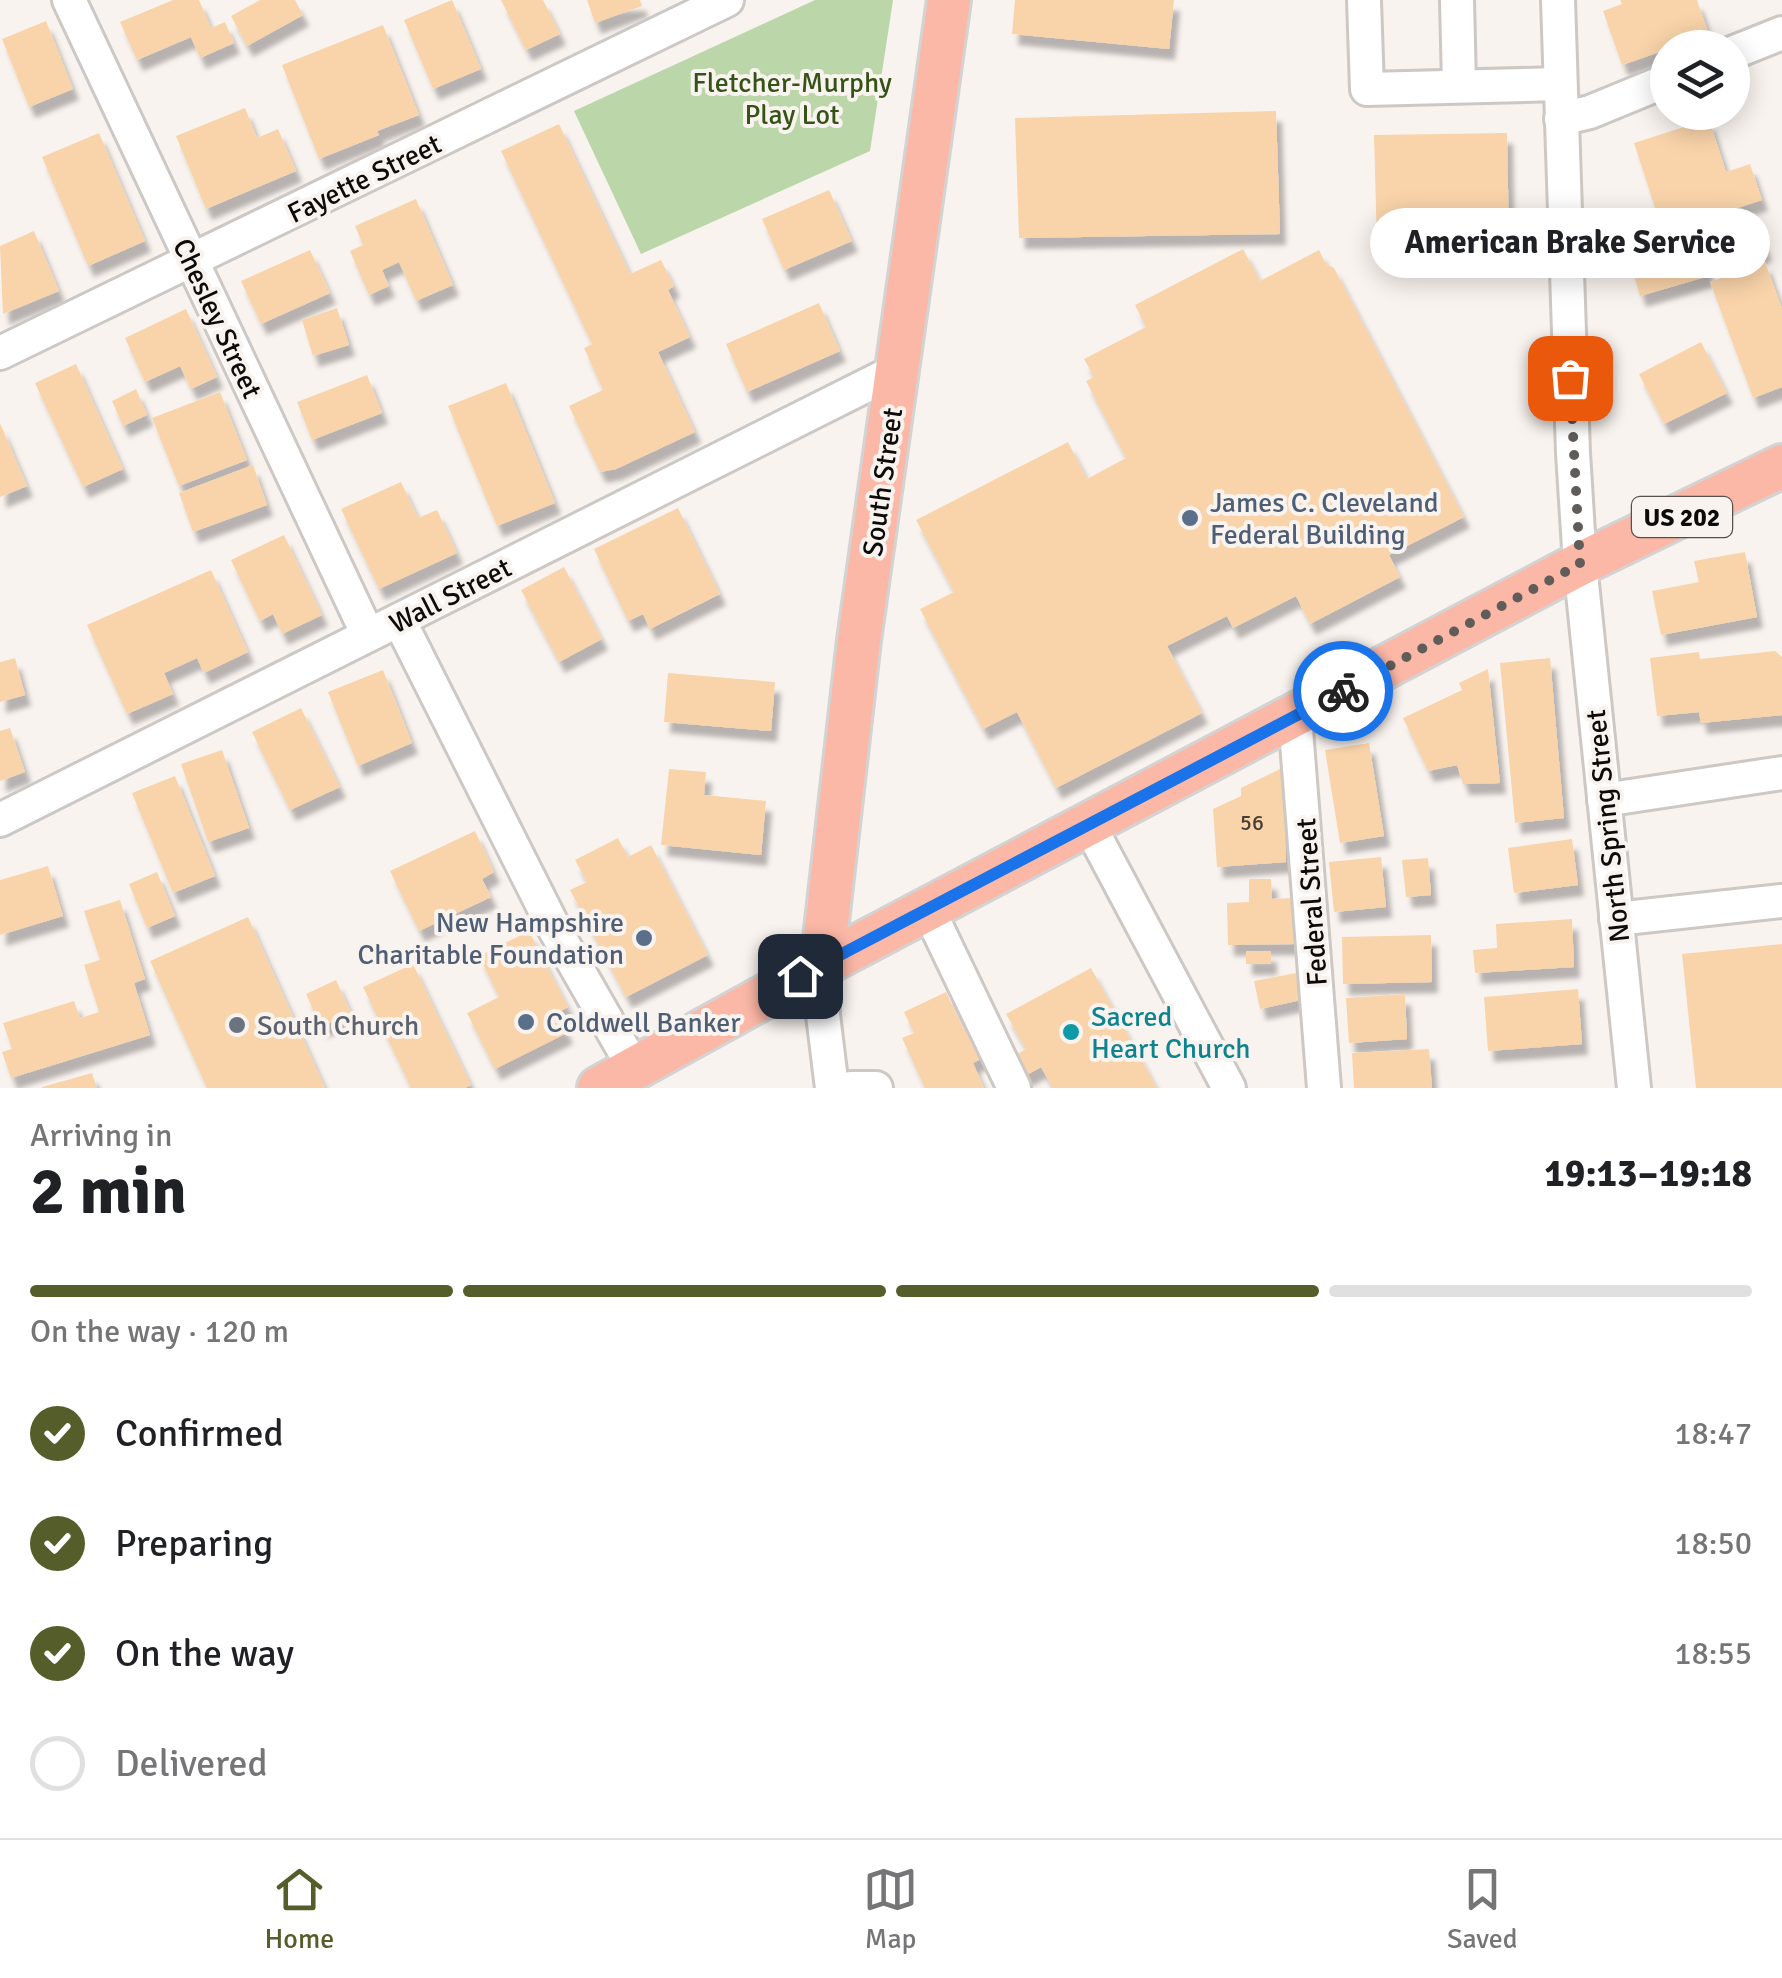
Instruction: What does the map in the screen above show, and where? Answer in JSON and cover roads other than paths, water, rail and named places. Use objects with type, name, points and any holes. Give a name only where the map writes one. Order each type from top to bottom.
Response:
[{"type":"main road","name":"South Street","points":[[822,964],[859,640],[950,0]]},
{"type":"main road","name":"US 202","points":[[616,1078],[822,964],[1580,564],[1782,466]]},
{"type":"street","name":"Chesley Street","points":[[69,0],[368,635]]},
{"type":"street","name":"Fayette Street","points":[[0,353],[728,0]]},
{"type":"street","points":[[1364,0],[1366,89],[1560,84]]},
{"type":"street","points":[[1457,0],[1459,85]]},
{"type":"street","name":"North Spring Street","points":[[1558,0],[1580,564],[1634,1088]]},
{"type":"street","points":[[1750,46],[1782,33]]},
{"type":"street","points":[[1561,119],[1590,112],[1650,87]]},
{"type":"street","name":"Wall Street","points":[[0,820],[899,369]]},
{"type":"street","points":[[400,620],[554,928],[616,1078]]},
{"type":"street","name":"Federal Street","points":[[1296,717],[1324,1088]]},
{"type":"street","points":[[1604,800],[1782,773]]},
{"type":"street","points":[[1089,825],[1228,1088]]},
{"type":"street","points":[[1616,919],[1782,901]]},
{"type":"street","points":[[928,909],[1014,1088]]},
{"type":"street","points":[[822,964],[823,1015],[832,1088]]},
{"type":"street","points":[[851,1088],[876,1088]]},
{"type":"place","name":"American Brake Service","points":[[1570,378]]},
{"type":"place","name":"James C. Cleveland Federal Building","points":[[1190,518]]},
{"type":"place","name":"New Hampshire Charitable Foundation","points":[[644,938]]},
{"type":"place","name":"Coldwell Banker","points":[[526,1022]]},
{"type":"place","name":"South Church","points":[[237,1025]]},
{"type":"place","name":"Sacred Heart Church","points":[[1071,1032]]},
{"type":"park label","name":"Fletcher-Murphy Play Lot","points":[[792,98]]}]
